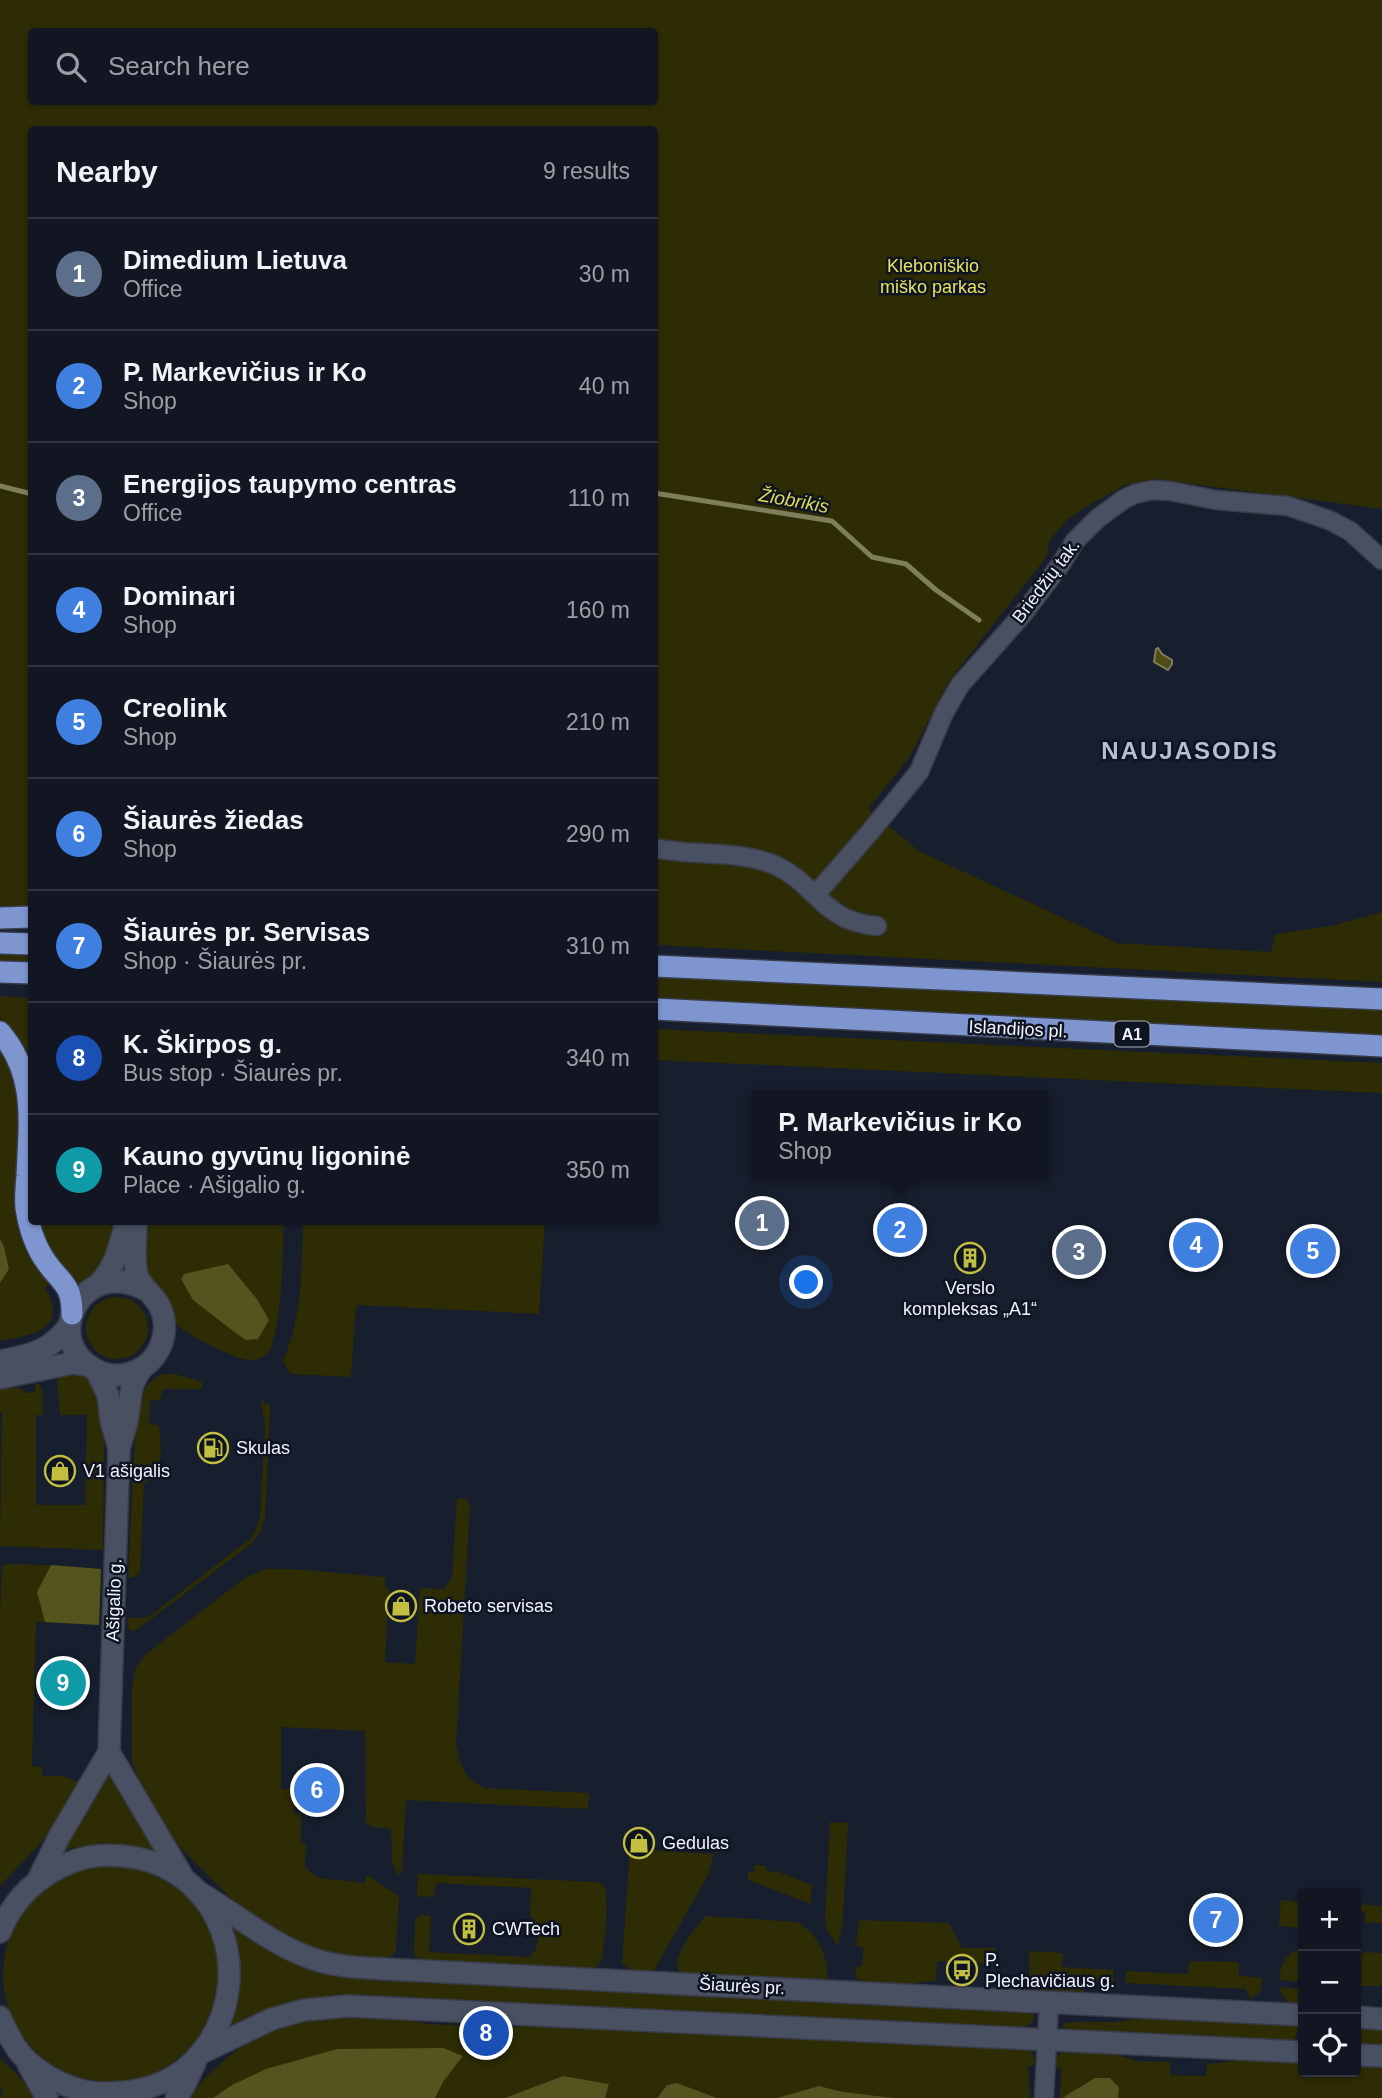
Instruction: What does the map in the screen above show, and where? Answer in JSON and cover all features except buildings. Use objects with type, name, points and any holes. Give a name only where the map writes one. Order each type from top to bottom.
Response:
[{"type":"highway","points":[[0,918],[28,917]]},
{"type":"highway","points":[[0,943],[28,944]]},
{"type":"highway","points":[[658,966],[1382,999]]},
{"type":"highway","points":[[0,972],[28,973]]},
{"type":"highway","name":"Islandijos pl.","points":[[658,1009],[1382,1046]]},
{"type":"highway","points":[[0,1032],[21,1067],[28,1096]]},
{"type":"highway","points":[[28,1136],[28,1217]]},
{"type":"highway","points":[[29,1225],[46,1262],[69,1289],[72,1300],[71,1319]]},
{"type":"main road","points":[[0,1361],[49,1347],[62,1336],[79,1301],[109,1273],[125,1225]]},
{"type":"main road","points":[[0,1378],[72,1363],[119,1375],[142,1368],[157,1354],[164,1334],[162,1313],[138,1276],[135,1257],[136,1225]]},
{"type":"main road","points":[[99,1284],[122,1281],[146,1290]]},
{"type":"main road","points":[[71,1319],[70,1335],[74,1347],[92,1368]]},
{"type":"main road","name":"Ašigalio g.","points":[[92,1368],[108,1395],[111,1420],[119,1448]]},
{"type":"main road","name":"Ašigalio g.","points":[[0,1932],[15,1904],[33,1884],[109,1752],[119,1448],[127,1420],[133,1381],[142,1368]]},
{"type":"main road","points":[[109,1752],[192,1887],[214,1913],[227,1948],[229,1992],[223,2014],[176,2098]]},
{"type":"main road","name":"Šiaurės pr.","points":[[33,1884],[57,1868],[78,1860],[111,1856],[145,1860],[166,1868],[274,1940],[303,1956],[341,1966],[1298,2015]]},
{"type":"main road","points":[[0,1903],[33,1884]]},
{"type":"main road","points":[[0,2042],[47,2075],[74,2088],[100,2093],[129,2093],[154,2086],[177,2075],[200,2055],[272,2019],[304,2010],[348,2006],[1298,2052]]},
{"type":"main road","points":[[0,2017],[47,2098]]},
{"type":"main road","points":[[1361,2017],[1382,2019]]},
{"type":"main road","points":[[1361,2055],[1382,2056]]},
{"type":"street","name":"Briedžių tak.","points":[[816,894],[919,772],[944,713],[960,685],[1023,614],[1075,541],[1097,519],[1124,499],[1135,494],[1161,490],[1216,500],[1288,506],[1329,520],[1350,531],[1382,560]]},
{"type":"street","points":[[658,849],[762,860],[790,873],[843,917],[859,924],[877,926]]},
{"type":"street","points":[[1044,2098],[1049,2002]]},
{"type":"green space","name":"Kleboniškio miško parkas","points":[[0,0],[1382,0],[1382,509],[1155,479],[1125,485],[1088,506],[1067,520],[1049,541],[1047,556],[950,680],[909,758],[868,809],[919,851],[1117,943],[1271,952],[1275,934],[1331,926],[1382,912],[1382,982],[658,945],[658,126],[28,126],[28,914],[0,913]]},
{"type":"green space","points":[[0,942],[28,944],[28,970],[0,968]]},
{"type":"green space","points":[[658,974],[1382,1010],[1382,1035],[658,1001]]},
{"type":"green space","points":[[0,996],[28,998],[28,1059],[23,1046],[0,1017]]},
{"type":"green space","points":[[658,1029],[1382,1063],[1382,1093],[658,1060]]},
{"type":"green space","points":[[0,1045],[17,1079],[21,1110],[16,1206],[23,1239],[36,1264],[51,1282],[44,1288],[53,1309],[52,1317],[42,1329],[26,1336],[0,1341],[0,1283],[9,1269],[0,1239]]},
{"type":"green space","points":[[40,1225],[116,1225],[100,1273],[80,1284],[65,1270],[46,1241]]},
{"type":"green space","points":[[147,1225],[284,1225],[279,1310],[273,1343],[268,1353],[259,1359],[242,1359],[181,1328],[149,1280],[144,1262]]},
{"type":"green space","points":[[303,1225],[545,1225],[539,1314],[356,1305],[351,1377],[293,1374],[288,1371],[283,1361],[298,1310]]},
{"type":"green space","points":[[111,1297],[123,1297],[139,1306],[146,1316],[146,1340],[139,1350],[123,1359],[111,1359],[100,1354],[91,1345],[86,1334],[86,1322],[91,1311],[100,1302]]},
{"type":"green space","points":[[63,1372],[82,1372],[100,1389],[104,1427],[103,1550],[0,1546],[0,1388],[19,1388],[27,1393],[35,1392],[36,1382],[42,1389],[43,1415],[36,1415],[36,1505],[85,1505],[87,1415],[60,1415],[57,1381]]},
{"type":"green space","points":[[164,1374],[175,1374],[202,1382],[202,1389],[163,1389],[161,1399],[150,1401],[149,1423],[159,1426],[160,1458],[159,1465],[144,1483],[140,1573],[128,1578],[136,1414],[149,1384]]},
{"type":"green space","points":[[261,1401],[270,1405],[270,1413],[265,1518],[259,1534],[251,1544],[138,1629],[129,1630],[127,1618],[144,1618],[151,1615],[251,1538],[260,1516],[265,1426]]},
{"type":"green space","points":[[457,1498],[467,1499],[470,1506],[456,1745],[461,1765],[469,1778],[484,1788],[589,1793],[588,1809],[406,1800],[402,1873],[397,1874],[392,1861],[391,1829],[372,1827],[366,1822],[365,1731],[281,1727],[281,1789],[294,1789],[294,1814],[301,1814],[301,1843],[306,1843],[305,1867],[318,1878],[365,1883],[366,1876],[369,1876],[399,1896],[396,1949],[393,1955],[387,1958],[340,1955],[309,1949],[261,1922],[233,1900],[175,1842],[143,1792],[132,1760],[132,1687],[136,1667],[146,1654],[246,1577],[265,1569],[385,1577],[385,1587],[389,1589],[385,1662],[415,1664],[420,1588],[444,1589],[452,1578]]},
{"type":"green space","points":[[7,1564],[101,1569],[99,1625],[36,1622],[32,1766],[42,1767],[42,1776],[61,1776],[79,1782],[61,1818],[0,1886],[0,1615],[2,1566]]},
{"type":"green space","points":[[109,1767],[155,1851],[110,1844],[64,1850]]},
{"type":"green space","points":[[830,1822],[848,1823],[843,1919],[838,1946],[828,1932],[825,1919]]},
{"type":"green space","points":[[630,1849],[714,1854],[708,1875],[653,1972],[631,1971],[622,1963]]},
{"type":"green space","points":[[754,1865],[766,1866],[766,1871],[779,1872],[812,1885],[811,1904],[753,1882],[748,1878],[748,1872],[754,1872]]},
{"type":"green space","points":[[111,1866],[152,1874],[171,1884],[187,1898],[201,1914],[211,1933],[219,1974],[211,2015],[201,2034],[187,2050],[171,2064],[152,2074],[111,2082],[70,2074],[51,2064],[35,2050],[21,2034],[11,2015],[3,1974],[11,1933],[21,1914],[35,1898],[51,1884],[70,1874]]},
{"type":"green space","points":[[418,1874],[598,1882],[605,1887],[606,1902],[605,1939],[599,1964],[584,1970],[421,1960],[415,1956],[414,1951],[415,1919],[421,1915],[431,1916],[429,1952],[530,1957],[536,1949],[538,1936],[537,1927],[530,1915],[531,1888],[436,1883],[434,1897],[417,1896]]},
{"type":"green space","points":[[1281,1900],[1298,1902],[1298,1928],[1279,1926]]},
{"type":"green space","points":[[1361,1904],[1382,1906],[1382,1923],[1365,1923],[1365,1912],[1361,1912]]},
{"type":"green space","points":[[705,1916],[798,1922],[812,1934],[821,1947],[826,1963],[827,1981],[680,1974],[680,1952]]},
{"type":"green space","points":[[859,1920],[949,1923],[962,1948],[996,1948],[996,1964],[937,1961],[936,1981],[883,1984],[862,1981],[855,1977],[856,1967],[862,1966],[863,1948],[856,1945]]},
{"type":"green space","points":[[230,1925],[287,1959],[1029,2010],[1034,2018],[1031,2024],[1021,2029],[331,1996],[300,2001],[228,2035],[240,1977],[239,1957]]},
{"type":"green space","points":[[1298,1949],[1298,1982],[1279,1980],[1284,1962]]},
{"type":"green space","points":[[1029,1951],[1063,1953],[1062,1967],[1113,1970],[1113,1982],[1088,1981],[1083,1993],[1043,1991],[1029,1986]]},
{"type":"green space","points":[[1365,1952],[1382,1953],[1382,1986],[1361,1986],[1361,1955]]},
{"type":"green space","points":[[1189,1961],[1239,1962],[1239,1976],[1262,1978],[1261,1990],[1251,2000],[1246,1989],[1125,1983],[1126,1971],[1188,1974]]},
{"type":"green space","points":[[1280,1987],[1298,1989],[1298,2005],[1289,2004]]},
{"type":"green space","points":[[383,2017],[429,2024],[503,2028],[535,2025],[1024,2047],[1031,2050],[1036,2065],[1028,2066],[1030,2098],[894,2098],[843,2092],[819,2086],[777,2098],[717,2098],[677,2083],[657,2095],[657,2098],[605,2098],[609,2084],[563,2076],[505,2098],[435,2098],[443,2082],[463,2056],[232,2085],[213,2098],[186,2098],[239,2048],[271,2029],[305,2018]]},
{"type":"green space","points":[[1150,2017],[1298,2024],[1298,2031],[1293,2042],[1068,2031],[1062,2026],[1067,2022],[1117,2022]]},
{"type":"green space","points":[[1361,2026],[1382,2027],[1382,2046],[1361,2045]]},
{"type":"green space","points":[[1064,2050],[1100,2050],[1137,2061],[1170,2062],[1170,2075],[1206,2076],[1207,2064],[1252,2059],[1298,2062],[1298,2077],[1361,2077],[1361,2065],[1382,2066],[1382,2098],[1118,2098],[1119,2087],[1110,2078],[1085,2083],[1060,2098],[1061,2068],[1055,2067],[1055,2058]]},
{"type":"green space","points":[[0,2058],[40,2098],[1,2098],[3,2092],[0,2087]]},
{"type":"shaded area","points":[[1158,648],[1172,660],[1168,670],[1154,662]]},
{"type":"shaded area","points":[[0,1239],[9,1269],[0,1283]]},
{"type":"shaded area","points":[[228,1264],[257,1299],[269,1320],[258,1339],[246,1340],[193,1300],[181,1279],[184,1274]]},
{"type":"shaded area","points":[[51,1565],[101,1569],[99,1625],[45,1622],[37,1592]]},
{"type":"shaded area","points":[[443,2048],[463,2056],[443,2082],[435,2098],[213,2098],[232,2085],[266,2069],[337,2049]]},
{"type":"shaded area","points":[[563,2076],[609,2084],[605,2098],[505,2098]]},
{"type":"shaded area","points":[[1095,2078],[1110,2078],[1119,2087],[1118,2098],[1064,2098],[1065,2096]]},
{"type":"shaded area","points":[[677,2083],[717,2098],[657,2098],[667,2085]]},
{"type":"shaded area","points":[[819,2086],[843,2092],[894,2098],[777,2098]]},
{"type":"waterway","name":"Žiobrikis","points":[[0,486],[28,493]]},
{"type":"waterway","name":"Žiobrikis","points":[[658,494],[832,521],[872,557],[906,564],[936,590],[979,620]]},
{"type":"place","name":"Dimedium Lietuva","points":[[762,1223]]},
{"type":"place","name":"P. Markevičius ir Ko","points":[[900,1230]]},
{"type":"place","name":"Dominari","points":[[1196,1245]]},
{"type":"place","name":"Creolink","points":[[1313,1251]]},
{"type":"place","name":"Energijos taupymo centras","points":[[1079,1252]]},
{"type":"place","name":"Verslo kompleksas „A1“","points":[[970,1258]]},
{"type":"place","name":"Skulas","points":[[213,1448]]},
{"type":"place","name":"V1 ašigalis","points":[[60,1471]]},
{"type":"place","name":"Robeto servisas","points":[[401,1606]]},
{"type":"place","name":"Kauno gyvūnų ligoninė","points":[[63,1683]]},
{"type":"place","name":"Šiaurės žiedas","points":[[317,1790]]},
{"type":"place","name":"Gedulas","points":[[639,1843]]},
{"type":"place","name":"Šiaurės pr. Servisas","points":[[1216,1920]]},
{"type":"place","name":"CWTech","points":[[469,1929]]},
{"type":"place","name":"P. Plechavičiaus g.","points":[[962,1970]]},
{"type":"place","name":"K. Škirpos g.","points":[[486,2033]]},
{"type":"district","name":"NAUJASODIS","points":[[1190,751]]}]
